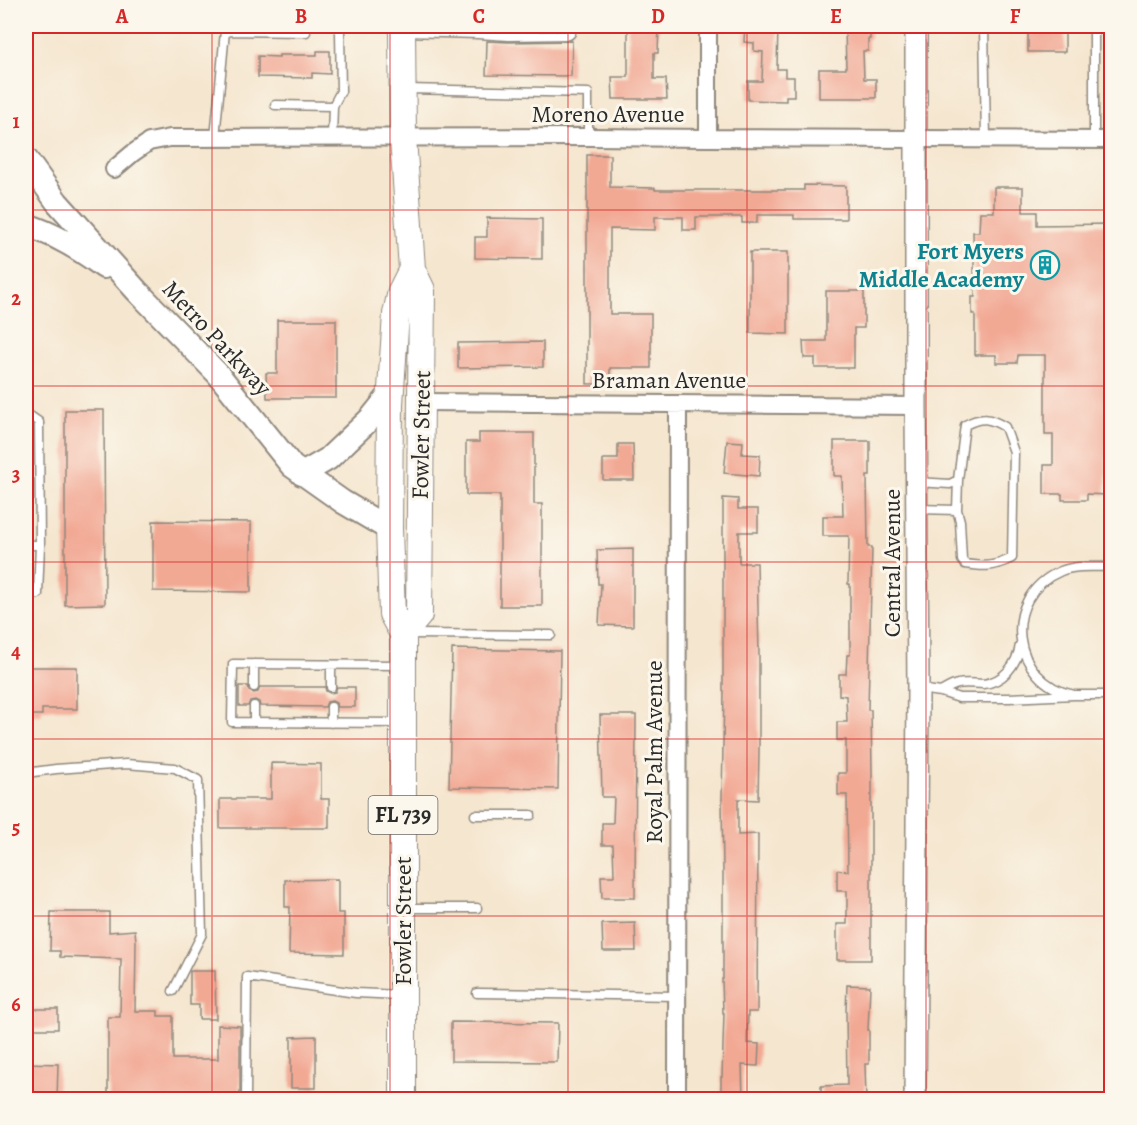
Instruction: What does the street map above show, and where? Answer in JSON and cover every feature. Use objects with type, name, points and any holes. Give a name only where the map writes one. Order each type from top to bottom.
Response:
[{"type":"main road","name":"Fowler Street","points":[[403,29],[406,280],[396,314],[391,393],[389,528],[392,614],[403,634],[403,1100]]},
{"type":"main road","name":"Metro Parkway","points":[[26,159],[57,202],[136,291],[218,374],[283,456],[302,474],[343,502],[389,528]]},
{"type":"main road","points":[[26,225],[45,231],[85,252],[136,291]]},
{"type":"main road","name":"Fowler Street","points":[[403,634],[419,615],[422,402],[422,290],[406,280]]},
{"type":"main road","points":[[302,474],[328,459],[371,418],[391,393]]},
{"type":"main road","points":[[389,528],[419,572]]},
{"type":"street","points":[[708,26],[708,138]]},
{"type":"street","name":"Central Avenue","points":[[915,1100],[918,689],[916,26]]},
{"type":"street","name":"Moreno Avenue","points":[[114,169],[149,142],[170,138],[588,137],[1112,140]]},
{"type":"street","name":"Braman Avenue","points":[[422,402],[916,406]]},
{"type":"street","name":"Royal Palm Avenue","points":[[677,1100],[678,404]]},
{"type":"lane","points":[[403,29],[478,30],[509,36],[569,35],[571,26]]},
{"type":"lane","points":[[984,26],[986,140]]},
{"type":"lane","points":[[1094,26],[1094,140]]},
{"type":"lane","points":[[215,138],[225,31],[306,32]]},
{"type":"lane","points":[[332,138],[333,106],[341,91],[340,32]]},
{"type":"lane","points":[[403,89],[588,93],[588,137]]},
{"type":"lane","points":[[275,105],[333,106]]},
{"type":"lane","points":[[26,413],[39,422],[40,545],[38,594],[26,596]]},
{"type":"lane","points":[[975,419],[992,419],[1005,427],[1014,452],[1012,558],[1000,564],[984,567],[965,564],[962,560],[960,521],[957,510],[958,480],[965,425],[975,419]]},
{"type":"lane","points":[[917,482],[950,484],[958,480]]},
{"type":"lane","points":[[917,509],[957,510]]},
{"type":"lane","points":[[26,545],[40,545]]},
{"type":"lane","points":[[941,692],[959,684],[988,683],[999,679],[1009,670],[1016,659],[1020,638],[1020,619],[1028,599],[1043,582],[1071,568],[1112,567]]},
{"type":"lane","points":[[403,634],[550,636]]},
{"type":"lane","points":[[1020,638],[1025,656],[1040,678],[1057,690],[1074,695]]},
{"type":"lane","points":[[403,665],[233,664],[232,699],[232,722],[403,723]]},
{"type":"lane","points":[[254,664],[254,687]]},
{"type":"lane","points":[[331,665],[331,687]]},
{"type":"lane","points":[[918,689],[941,692],[960,698],[1112,695]]},
{"type":"lane","points":[[254,706],[254,722]]},
{"type":"lane","points":[[331,707],[331,723]]},
{"type":"lane","points":[[26,773],[126,764],[175,768],[198,780],[202,934],[173,991]]},
{"type":"lane","points":[[476,815],[531,815]]},
{"type":"lane","points":[[403,908],[477,908]]},
{"type":"lane","points":[[246,1100],[247,977],[356,993],[403,995]]},
{"type":"lane","points":[[477,993],[677,996]]},
{"type":"building","points":[[628,26],[659,26],[658,53],[654,53],[654,79],[666,79],[667,99],[613,99],[612,77],[628,77]]},
{"type":"building","points":[[745,26],[778,26],[777,69],[785,69],[785,77],[794,77],[794,96],[786,96],[786,101],[748,100],[748,81],[762,81],[763,52],[754,51],[754,43],[744,42]]},
{"type":"building","points":[[845,26],[870,26],[868,51],[863,51],[864,79],[876,79],[876,98],[819,98],[819,69],[846,69]]},
{"type":"building","points":[[1028,26],[1065,26],[1065,52],[1028,52]]},
{"type":"building","points":[[487,41],[572,41],[571,76],[486,75]]},
{"type":"building","points":[[317,51],[330,51],[330,74],[312,73],[312,78],[258,77],[258,56],[317,55]]},
{"type":"building","points":[[587,155],[610,155],[610,187],[655,188],[655,190],[804,190],[804,185],[846,186],[846,219],[794,219],[794,215],[757,215],[757,223],[742,223],[742,217],[696,217],[696,230],[683,230],[683,217],[655,217],[655,230],[610,229],[610,314],[651,314],[651,368],[610,368],[610,384],[587,384]]},
{"type":"building","points":[[994,187],[1023,187],[1023,212],[1037,212],[1037,225],[1112,224],[1112,445],[1107,445],[1106,495],[1087,494],[1087,500],[1062,500],[1062,494],[1044,494],[1044,465],[1053,465],[1053,435],[1045,435],[1045,355],[1018,355],[1017,363],[996,363],[996,355],[975,355],[975,314],[972,314],[972,297],[975,297],[973,232],[979,232],[980,212],[994,212]]},
{"type":"building","points":[[487,218],[542,219],[542,259],[475,258],[475,237],[487,237]]},
{"type":"building","points":[[750,252],[788,252],[788,334],[750,333]]},
{"type":"building","points":[[826,291],[864,291],[864,328],[854,328],[854,368],[815,368],[815,358],[804,358],[803,341],[826,341]]},
{"type":"building","points":[[277,320],[336,320],[336,398],[267,398],[266,373],[277,373]]},
{"type":"building","points":[[543,342],[543,367],[458,368],[458,343]]},
{"type":"building","points":[[65,410],[104,410],[105,604],[65,605]]},
{"type":"building","points":[[479,433],[534,433],[534,504],[542,504],[542,606],[500,606],[500,495],[466,495],[466,442],[479,442]]},
{"type":"building","points":[[727,441],[743,442],[742,454],[760,455],[759,476],[724,473]]},
{"type":"building","points":[[834,441],[870,441],[870,476],[867,476],[868,547],[872,547],[868,710],[871,710],[872,773],[871,960],[837,960],[837,924],[847,924],[847,891],[837,891],[837,870],[848,871],[847,795],[838,795],[838,773],[846,773],[846,740],[837,740],[837,722],[847,722],[846,696],[839,695],[839,674],[846,674],[847,655],[850,655],[850,584],[848,584],[849,536],[823,536],[823,516],[843,516],[842,476],[834,476]]},
{"type":"building","points":[[618,444],[633,444],[634,480],[603,480],[603,459],[618,459]]},
{"type":"building","points":[[723,498],[738,499],[738,509],[758,509],[758,532],[739,532],[739,563],[757,563],[759,655],[758,800],[738,799],[738,835],[758,834],[757,1012],[748,1012],[747,1043],[759,1044],[758,1066],[742,1065],[743,1100],[721,1100],[724,1013],[722,979]]},
{"type":"building","points":[[153,521],[251,522],[251,592],[153,591]]},
{"type":"building","points":[[633,549],[633,626],[599,625],[601,584],[598,584],[597,550]]},
{"type":"building","points":[[452,649],[560,651],[558,789],[449,787]]},
{"type":"building","points":[[26,667],[77,667],[77,709],[42,709],[42,715],[26,715]]},
{"type":"building","points":[[239,686],[248,686],[249,691],[253,693],[258,692],[260,687],[325,687],[330,693],[335,692],[337,687],[355,687],[355,707],[337,707],[332,701],[327,702],[325,707],[260,706],[255,700],[250,701],[248,706],[239,706]]},
{"type":"building","points":[[600,715],[636,715],[635,898],[602,898],[601,876],[614,876],[613,845],[602,845],[602,823],[613,823],[614,797],[602,797]]},
{"type":"building","points":[[271,763],[321,764],[321,799],[329,799],[329,828],[220,828],[220,799],[271,799]]},
{"type":"building","points":[[338,879],[338,913],[344,913],[344,954],[289,953],[290,907],[285,907],[285,880]]},
{"type":"building","points":[[51,912],[109,912],[109,932],[135,930],[135,1011],[158,1011],[158,1016],[173,1016],[173,1059],[218,1059],[218,1025],[240,1026],[240,1100],[108,1100],[108,1017],[120,1017],[121,959],[60,957],[60,951],[50,951]]},
{"type":"building","points":[[635,923],[636,951],[603,951],[602,924]]},
{"type":"building","points":[[190,971],[215,971],[216,1019],[199,1019],[199,1005],[190,1005]]},
{"type":"building","points":[[847,985],[870,986],[869,1064],[865,1064],[866,1100],[821,1100],[821,1086],[847,1085]]},
{"type":"building","points":[[34,1009],[58,1009],[58,1029],[34,1029]]},
{"type":"building","points":[[451,1022],[558,1023],[557,1062],[451,1061]]},
{"type":"building","points":[[316,1036],[316,1088],[291,1088],[291,1037]]},
{"type":"building","points":[[26,1063],[58,1064],[57,1100],[26,1100]]},
{"type":"place","name":"Fort Myers Middle Academy","points":[[1045,265]]}]
